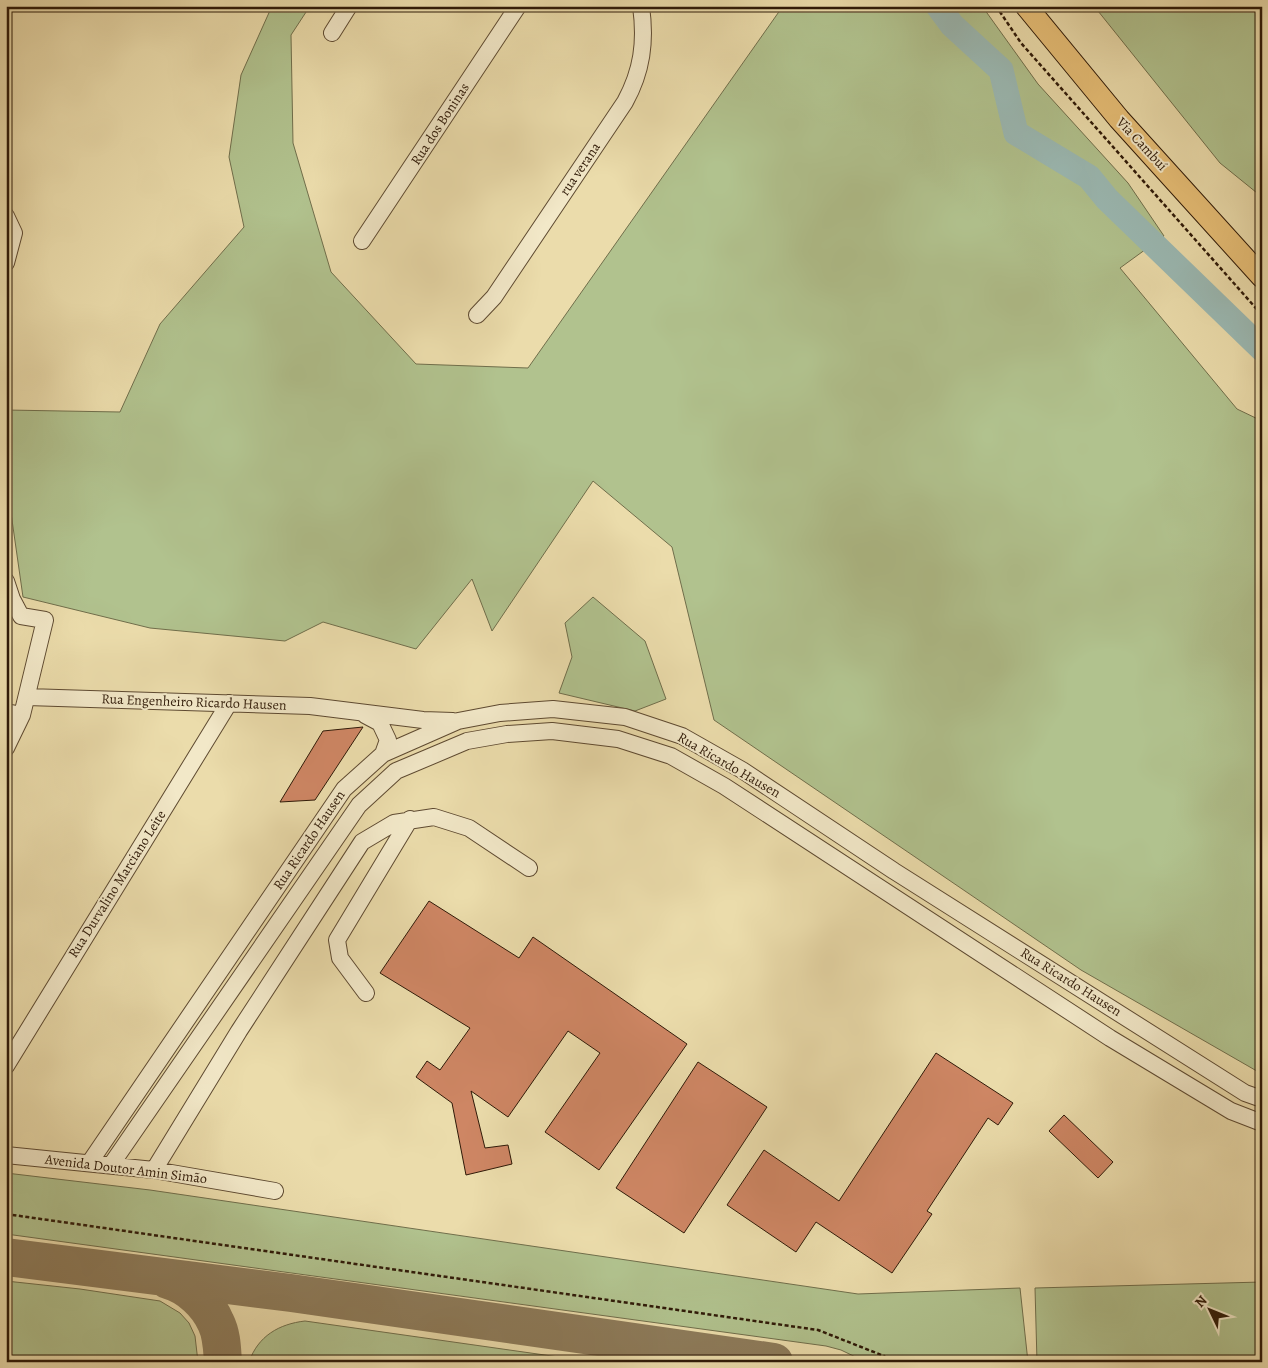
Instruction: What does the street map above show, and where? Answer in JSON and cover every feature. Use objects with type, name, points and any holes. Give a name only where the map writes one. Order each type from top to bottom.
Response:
[{"type":"main road","name":"Via Cambuí","points":[[1026,6],[1119,119],[1262,277]]},
{"type":"street","points":[[332,33],[349,6]]},
{"type":"street","name":"Rua dos Boninas","points":[[362,241],[518,6]]},
{"type":"street","name":"rua verana","points":[[477,315],[494,297],[634,86],[644,45],[644,24],[641,6]]},
{"type":"street","points":[[6,216],[14,233],[6,263]]},
{"type":"street","points":[[6,581],[12,599],[21,616],[45,620],[27,697],[14,713],[6,748]]},
{"type":"street","name":"Rua Engenheiro Ricardo Hausen","points":[[27,697],[310,706],[423,720],[458,721]]},
{"type":"street","name":"Rua Durvalino Marciano Leite","points":[[6,1066],[10,1050],[229,703]]},
{"type":"street","name":"Rua Ricardo Hausen","points":[[90,1162],[344,789],[383,754],[458,721],[500,713],[553,709],[625,717],[682,736],[742,770],[894,871],[1237,1088],[1262,1099]]},
{"type":"street","name":"Rua Engenheiro Ricardo Hausen","points":[[361,712],[380,724],[388,740],[383,754]]},
{"type":"street","name":"Rua Ricardo Hausen","points":[[111,1164],[359,805],[396,771],[467,741],[507,734],[552,731],[618,739],[671,756],[724,786],[1118,1042],[1231,1111],[1262,1123]]},
{"type":"street","points":[[154,1170],[239,1030],[362,842],[394,822],[434,817],[470,828],[529,868]]},
{"type":"street","points":[[366,993],[340,958],[337,940],[410,819]]},
{"type":"street","name":"Avenida Doutor Amin Simão","points":[[6,1155],[111,1164],[275,1191]]},
{"type":"path","points":[[996,6],[1021,43],[1262,315]]},
{"type":"path","points":[[6,1214],[818,1330],[884,1356],[890,1362]]},
{"type":"green space","points":[[272,6],[310,6],[291,35],[293,143],[331,272],[416,364],[528,368],[783,6],[982,6],[1038,84],[1128,183],[1164,236],[1120,268],[1237,409],[1262,421],[1262,1074],[1081,970],[714,720],[672,547],[593,481],[492,631],[472,579],[416,649],[323,622],[285,641],[150,628],[23,597],[9,499],[6,498],[6,410],[120,412],[160,324],[244,227],[229,157],[241,75]]},
{"type":"green space","points":[[1094,6],[1262,6],[1262,197],[1220,163]]},
{"type":"green space","points":[[593,597],[645,641],[666,699],[635,711],[559,693],[572,657],[565,623]]},
{"type":"green space","points":[[6,1173],[150,1190],[858,1294],[1020,1288],[1028,1362],[866,1362],[841,1350],[826,1346],[6,1234]]},
{"type":"green space","points":[[6,1281],[80,1289],[160,1301],[180,1313],[189,1323],[195,1336],[198,1362],[6,1362]]},
{"type":"green space","points":[[1262,1282],[1262,1362],[1037,1362],[1035,1288]]},
{"type":"green space","points":[[305,1321],[594,1362],[249,1362],[264,1338],[278,1328]]},
{"type":"building","points":[[363,727],[315,800],[280,802],[323,731]]},
{"type":"building","points":[[429,901],[519,958],[533,937],[687,1044],[599,1170],[545,1132],[600,1053],[568,1031],[508,1117],[471,1091],[485,1148],[508,1145],[512,1164],[466,1175],[452,1103],[416,1077],[427,1061],[440,1070],[470,1028],[380,973]]},
{"type":"building","points":[[936,1053],[1013,1103],[998,1125],[988,1118],[927,1211],[932,1214],[892,1273],[816,1222],[796,1252],[727,1205],[764,1150],[839,1201]]},
{"type":"building","points":[[698,1062],[767,1107],[684,1233],[616,1188]]},
{"type":"building","points":[[1064,1115],[1113,1162],[1098,1178],[1049,1131]]},
{"type":"waterway","points":[[938,6],[952,25],[1001,70],[1016,133],[1089,177],[1107,199],[1262,349]]},
{"type":"taxiway","points":[[6,1257],[291,1293],[774,1362]]},
{"type":"taxiway","points":[[168,1280],[190,1291],[213,1316],[219,1332],[223,1362]]}]
